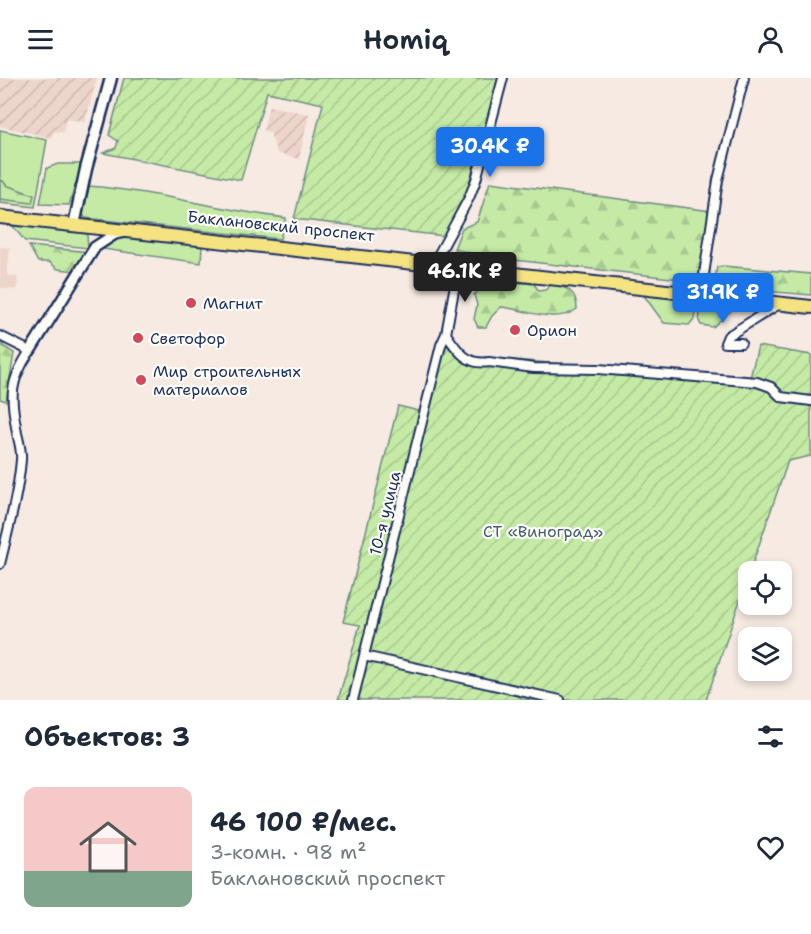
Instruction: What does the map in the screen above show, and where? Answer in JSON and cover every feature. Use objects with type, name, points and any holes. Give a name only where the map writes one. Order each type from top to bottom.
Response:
[{"type":"main road","points":[[74,222],[111,78]]},
{"type":"main road","name":"Баклановский проспект","points":[[0,212],[97,225],[368,252],[458,268],[701,292]]},
{"type":"main road","name":"Баклановский проспект","points":[[0,217],[74,222]]},
{"type":"main road","name":"Баклановский проспект","points":[[97,225],[129,231],[701,292]]},
{"type":"main road","points":[[701,292],[811,301]]},
{"type":"main road","points":[[701,292],[811,307]]},
{"type":"street","points":[[434,263],[469,198],[476,180],[503,78]]},
{"type":"street","points":[[701,292],[718,180],[744,78]]},
{"type":"street","points":[[74,222],[91,234],[95,247]]},
{"type":"street","points":[[95,247],[97,225]]},
{"type":"street","points":[[0,564],[14,506],[22,458],[12,400],[12,388],[18,370],[95,247],[116,234],[129,231]]},
{"type":"street","name":"10-я улица","points":[[353,700],[441,345],[446,334],[458,268]]},
{"type":"street","points":[[741,343],[725,343],[728,336],[780,303]]},
{"type":"street","points":[[446,334],[462,357],[482,363],[534,368],[598,369],[757,382],[771,387],[780,397],[811,401]]},
{"type":"street","points":[[0,336],[30,351]]},
{"type":"street","points":[[364,656],[560,700]]},
{"type":"shaded area","points":[[0,78],[97,78],[85,122],[66,119],[63,133],[54,131],[52,138],[0,126]]},
{"type":"shaded area","points":[[269,106],[309,114],[299,159],[277,153],[270,133],[263,130]]},
{"type":"shaded area","points":[[0,247],[10,248],[7,275],[18,277],[17,290],[0,288]]},
{"type":"green space","points":[[124,78],[498,78],[468,187],[444,236],[294,219],[323,104],[267,92],[241,180],[103,153],[116,148],[118,141],[109,135]]},
{"type":"green space","points":[[0,130],[47,140],[35,207],[0,203]]},
{"type":"green space","points":[[58,164],[82,164],[69,205],[40,204],[47,168]]},
{"type":"green space","points":[[0,180],[6,185],[34,195],[32,203],[0,199]]},
{"type":"green space","points":[[490,182],[711,211],[703,273],[697,281],[487,257],[454,249],[462,228],[477,222]]},
{"type":"green space","points":[[88,186],[113,188],[286,218],[280,239],[85,218],[81,210]]},
{"type":"green space","points":[[11,224],[84,231],[87,235],[88,248],[25,241]]},
{"type":"green space","points":[[126,235],[202,244],[201,263],[103,249],[115,237]]},
{"type":"green space","points":[[29,246],[90,252],[78,271],[58,269],[49,262],[38,262]]},
{"type":"green space","points":[[717,267],[811,274],[811,295],[729,288],[719,283],[716,275]]},
{"type":"green space","points":[[514,282],[534,284],[539,291],[551,285],[562,287],[573,294],[577,309],[569,314],[550,316],[501,307],[486,327],[478,327],[474,319],[477,305],[474,295],[485,285],[501,288]]},
{"type":"green space","points":[[642,293],[693,299],[696,302],[694,319],[689,325],[664,323]]},
{"type":"green space","points":[[707,301],[730,304],[734,308],[713,327],[701,325],[699,321],[701,306]]},
{"type":"green space","name":"СТ «Виноград»","points":[[443,329],[463,356],[713,376],[750,378],[758,346],[811,355],[811,456],[788,461],[753,561],[738,561],[738,606],[706,700],[338,700],[360,625],[343,622],[398,406],[423,412]]},
{"type":"green space","points":[[0,344],[14,353],[6,401],[0,399]]},
{"type":"place","name":"Магнит","points":[[191,303]]},
{"type":"place","name":"Орион","points":[[515,330]]},
{"type":"place","name":"Светофор","points":[[138,338]]},
{"type":"place","name":"Мир строительных материалов","points":[[141,380]]}]
